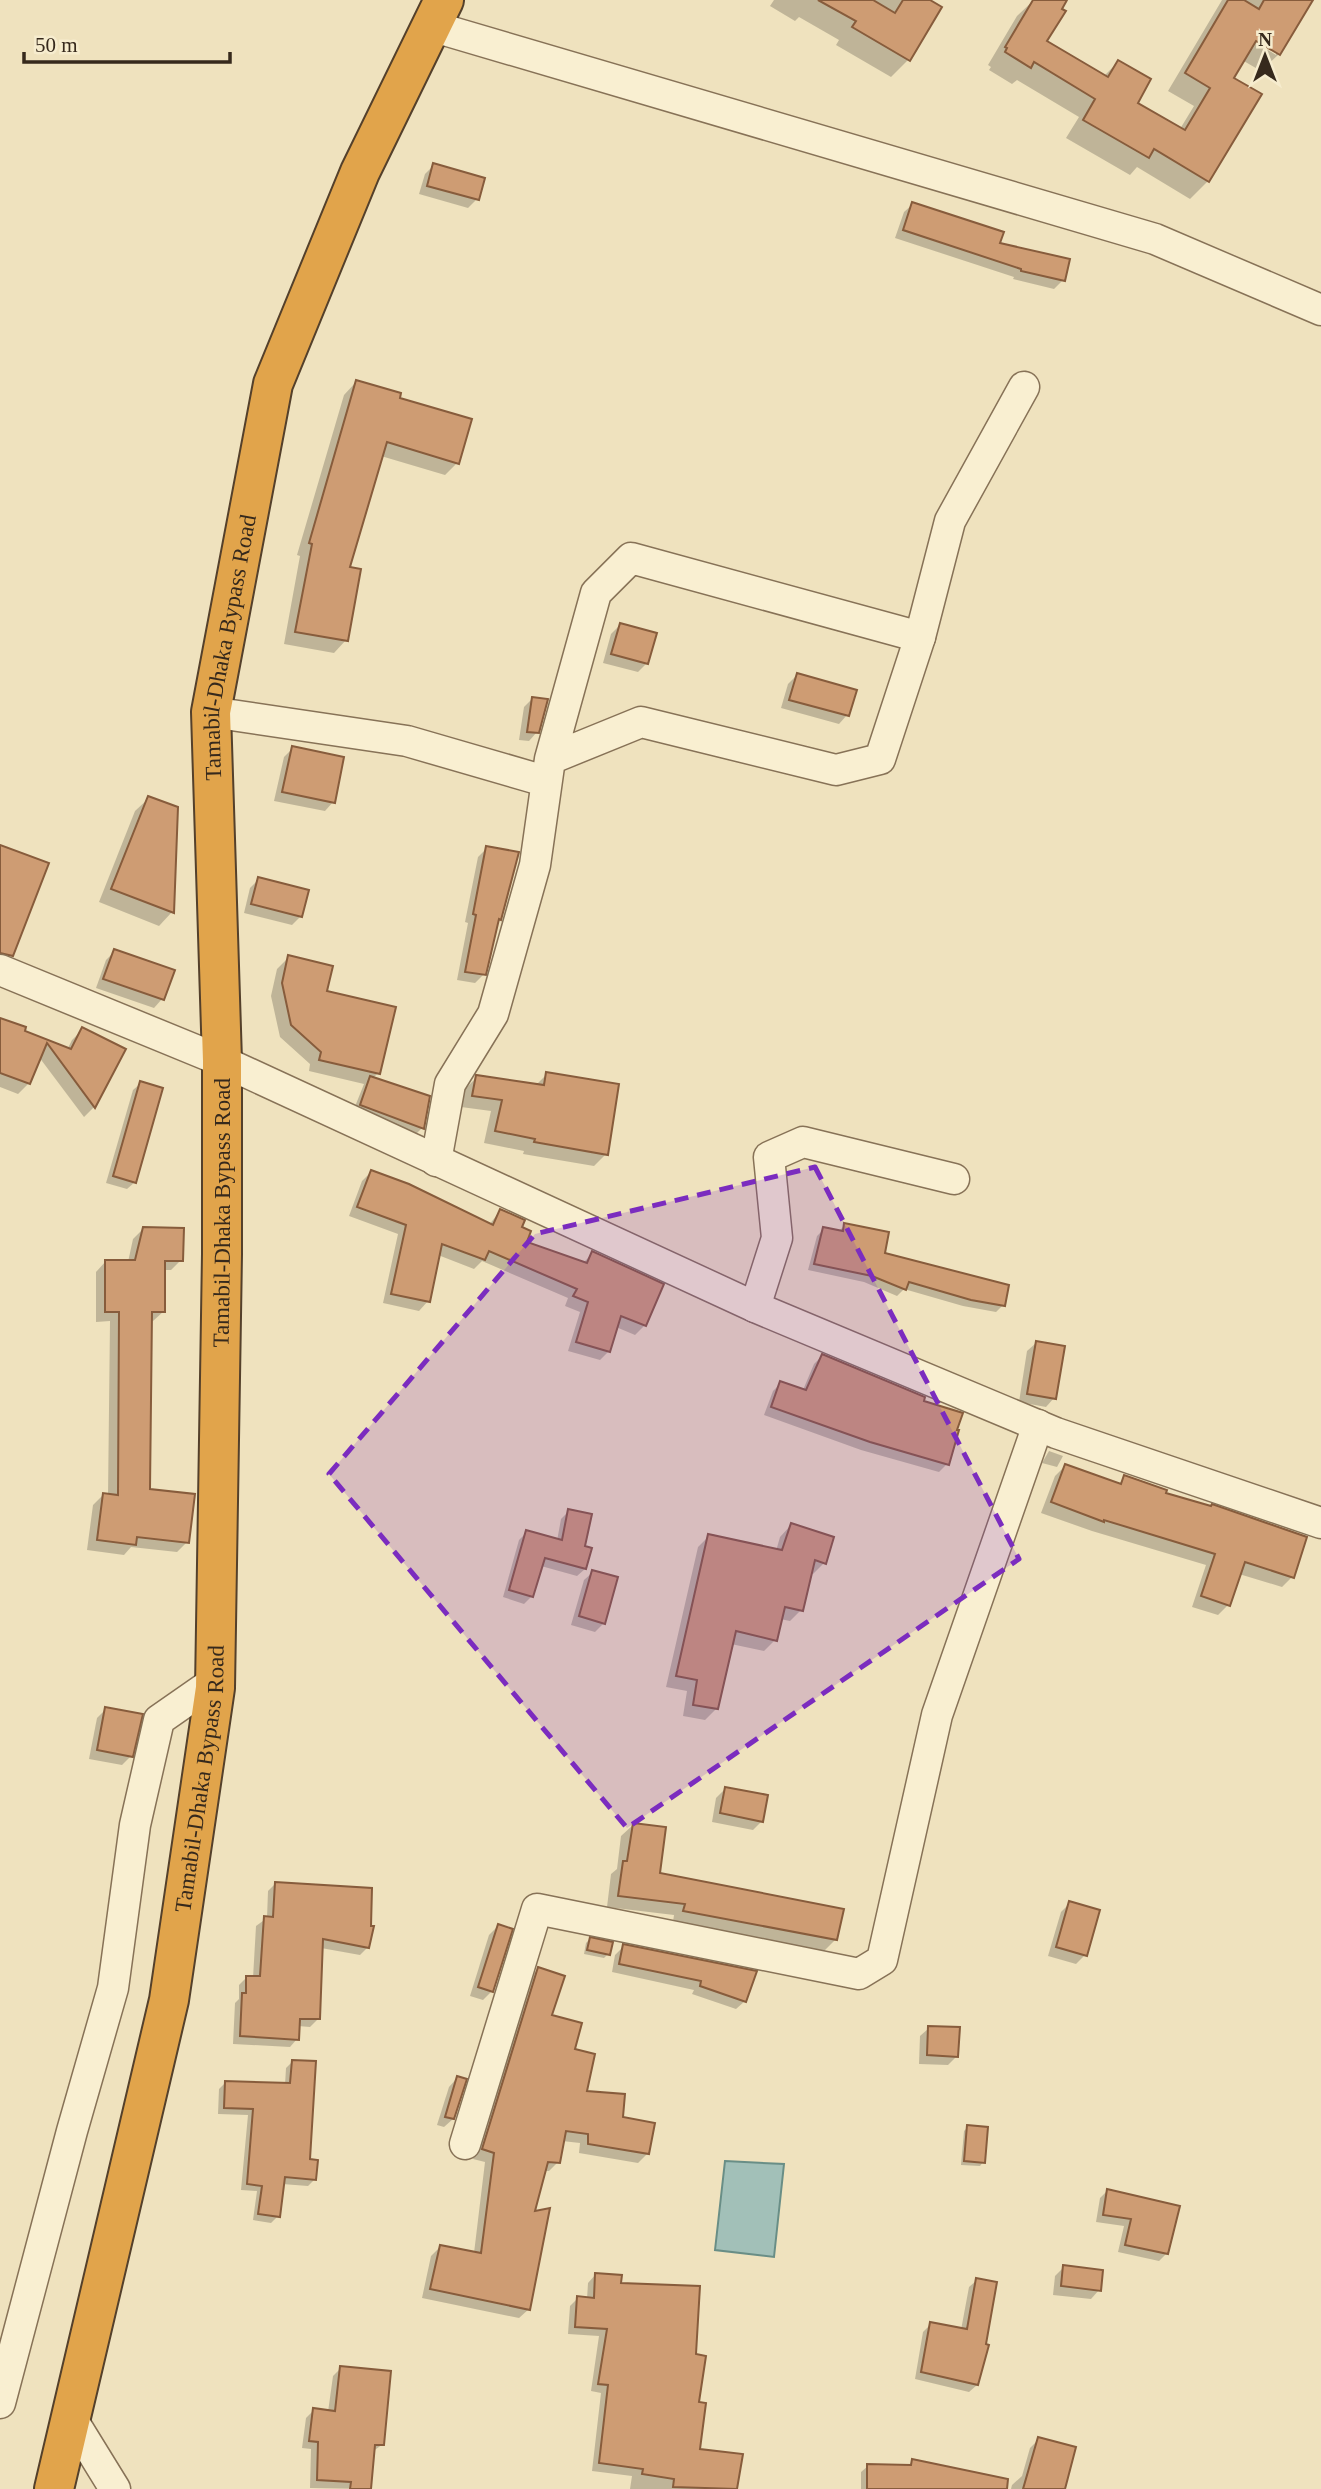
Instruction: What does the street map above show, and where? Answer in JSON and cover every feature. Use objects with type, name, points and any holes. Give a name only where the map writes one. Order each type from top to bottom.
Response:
[{"type":"highway","name":"Tamabil-Dhaka Bypass Road","points":[[58,2471],[169,2000],[215,1681],[222,1254],[222,1061],[211,712],[273,384],[360,172],[438,13]]},
{"type":"street","points":[[438,13],[1155,239],[1321,310]]},
{"type":"street","points":[[211,712],[407,741],[544,769],[641,722],[836,770],[880,760],[920,637],[950,521],[1024,387]]},
{"type":"street","points":[[436,1161],[450,1084],[493,1014],[535,865],[544,769],[596,593],[631,558],[920,637]]},
{"type":"street","points":[[0,970],[222,1061],[755,1307],[1038,1425],[1321,1522]]},
{"type":"street","points":[[755,1307],[777,1238],[769,1157],[803,1142],[954,1179]]},
{"type":"street","points":[[465,2144],[537,1909],[859,1974],[882,1960],[937,1715],[1038,1425]]},
{"type":"street","points":[[0,2403],[113,1988],[135,1825],[159,1720],[215,1681]]},
{"type":"street","points":[[70,2416],[115,2489]]},
{"type":"highlighted area","points":[[815,1167],[1019,1559],[627,1828],[329,1474],[535,1234]]},
{"type":"water","points":[[725,2161],[784,2164],[774,2257],[715,2250]]},
{"type":"building","points":[[818,0],[873,0],[895,13],[903,0],[930,0],[942,7],[910,61],[852,27],[856,21]]},
{"type":"building","points":[[1033,0],[1067,0],[1062,9],[1066,11],[1047,41],[1108,77],[1118,60],[1151,79],[1138,103],[1185,130],[1210,88],[1185,73],[1228,0],[1244,0],[1259,9],[1264,0],[1313,0],[1280,55],[1256,41],[1234,78],[1262,94],[1209,182],[1154,149],[1149,158],[1083,120],[1095,99],[1034,62],[1031,68],[1005,52],[1005,47]]},
{"type":"building","points":[[433,163],[485,178],[479,200],[427,186]]},
{"type":"building","points":[[912,202],[1004,232],[1000,243],[1070,259],[1065,281],[1021,271],[903,230]]},
{"type":"building","points":[[356,380],[401,393],[400,398],[472,419],[459,464],[387,442],[350,567],[361,569],[348,641],[295,632],[312,544],[309,543]]},
{"type":"building","points":[[620,623],[657,633],[648,664],[611,654]]},
{"type":"building","points":[[797,673],[857,690],[849,716],[789,700]]},
{"type":"building","points":[[532,697],[548,699],[539,733],[527,732]]},
{"type":"building","points":[[292,746],[344,757],[335,803],[282,792]]},
{"type":"building","points":[[148,796],[178,807],[174,913],[111,889]]},
{"type":"building","points":[[0,845],[49,863],[13,956],[0,953]]},
{"type":"building","points":[[486,846],[519,852],[486,975],[465,972]]},
{"type":"building","points":[[258,877],[309,890],[302,917],[251,904]]},
{"type":"building","points":[[114,949],[175,970],[164,1000],[103,979]]},
{"type":"building","points":[[288,955],[333,966],[327,991],[396,1007],[380,1074],[319,1060],[321,1052],[291,1025],[282,983]]},
{"type":"building","points":[[0,1018],[26,1027],[25,1031],[71,1049],[82,1027],[126,1049],[95,1108],[47,1043],[30,1084],[0,1073]]},
{"type":"building","points":[[546,1072],[619,1084],[608,1155],[534,1142],[535,1139],[495,1131],[502,1100],[472,1096],[476,1075],[544,1085]]},
{"type":"building","points":[[370,1076],[430,1096],[424,1129],[360,1105]]},
{"type":"building","points":[[140,1081],[163,1088],[136,1183],[113,1176]]},
{"type":"building","points":[[371,1170],[409,1184],[493,1225],[500,1209],[525,1220],[522,1227],[531,1231],[527,1242],[587,1263],[592,1251],[664,1284],[646,1326],[621,1316],[610,1352],[576,1342],[588,1302],[573,1296],[577,1289],[489,1251],[485,1260],[442,1244],[430,1302],[391,1294],[406,1225],[357,1207]]},
{"type":"building","points":[[844,1223],[889,1232],[885,1253],[1009,1285],[1005,1306],[971,1300],[909,1282],[906,1290],[872,1276],[814,1264],[823,1227],[843,1231]]},
{"type":"building","points":[[143,1227],[184,1228],[183,1261],[165,1261],[165,1312],[152,1312],[150,1489],[195,1494],[189,1543],[137,1537],[136,1545],[97,1540],[103,1493],[118,1495],[119,1312],[105,1312],[105,1260],[135,1260]]},
{"type":"building","points":[[1036,1341],[1065,1346],[1056,1399],[1027,1394]]},
{"type":"building","points":[[822,1354],[925,1397],[924,1401],[963,1413],[949,1465],[870,1442],[771,1407],[780,1381],[806,1390]]},
{"type":"building","points":[[1065,1464],[1121,1484],[1124,1475],[1167,1490],[1166,1493],[1211,1506],[1212,1504],[1307,1537],[1294,1578],[1245,1562],[1230,1606],[1201,1596],[1215,1554],[1104,1522],[1051,1502]]},
{"type":"building","points":[[568,1509],[592,1514],[585,1546],[592,1548],[586,1569],[545,1558],[533,1597],[509,1590],[526,1530],[562,1540]]},
{"type":"building","points":[[791,1523],[834,1537],[826,1564],[815,1560],[803,1611],[785,1607],[777,1641],[736,1631],[718,1709],[693,1705],[697,1680],[676,1676],[708,1534],[782,1550]]},
{"type":"building","points":[[592,1570],[618,1577],[605,1624],[579,1616]]},
{"type":"building","points":[[105,1707],[143,1714],[133,1757],[97,1750]]},
{"type":"building","points":[[725,1787],[768,1795],[763,1822],[720,1813]]},
{"type":"building","points":[[633,1823],[666,1827],[660,1873],[844,1909],[837,1940],[683,1911],[685,1904],[618,1896],[623,1861],[627,1861]]},
{"type":"building","points":[[275,1882],[372,1888],[371,1926],[374,1926],[369,1948],[323,1939],[320,2019],[300,2019],[299,2040],[240,2036],[242,1993],[246,1993],[246,1976],[260,1976],[264,1916],[273,1917]]},
{"type":"building","points":[[1069,1901],[1100,1910],[1087,1956],[1056,1947]]},
{"type":"building","points":[[498,1924],[513,1929],[493,1992],[478,1987]]},
{"type":"building","points":[[590,1937],[613,1942],[610,1955],[587,1950]]},
{"type":"building","points":[[623,1944],[757,1971],[746,2002],[700,1986],[701,1981],[619,1964]]},
{"type":"building","points":[[538,1967],[565,1976],[552,2015],[582,2023],[575,2049],[595,2054],[587,2091],[625,2094],[623,2117],[655,2123],[649,2154],[588,2144],[588,2134],[566,2131],[560,2163],[548,2162],[535,2211],[550,2208],[530,2310],[430,2289],[440,2245],[481,2253],[494,2153],[482,2149]]},
{"type":"building","points":[[928,2026],[960,2027],[958,2057],[927,2055]]},
{"type":"building","points":[[292,2060],[316,2061],[310,2159],[318,2160],[316,2180],[285,2177],[280,2217],[258,2214],[262,2186],[247,2184],[253,2109],[224,2108],[225,2081],[290,2083]]},
{"type":"building","points":[[457,2076],[467,2079],[454,2119],[445,2117]]},
{"type":"building","points":[[967,2125],[988,2127],[985,2163],[964,2161]]},
{"type":"building","points":[[1107,2189],[1180,2206],[1168,2254],[1125,2245],[1131,2219],[1103,2215]]},
{"type":"building","points":[[1063,2265],[1103,2270],[1101,2291],[1061,2286]]},
{"type":"building","points":[[595,2273],[622,2275],[621,2283],[700,2286],[696,2354],[706,2356],[699,2402],[706,2403],[700,2449],[743,2454],[737,2489],[673,2487],[674,2479],[642,2474],[643,2469],[599,2463],[608,2385],[598,2384],[607,2329],[575,2327],[577,2296],[594,2298]]},
{"type":"building","points":[[976,2278],[997,2282],[986,2344],[989,2345],[978,2385],[921,2372],[930,2322],[967,2329]]},
{"type":"building","points":[[340,2366],[391,2371],[384,2445],[375,2445],[371,2489],[350,2489],[351,2482],[317,2480],[318,2442],[309,2441],[313,2408],[335,2411]]},
{"type":"building","points":[[1038,2437],[1076,2447],[1065,2489],[1023,2489]]},
{"type":"building","points":[[912,2459],[1008,2479],[1007,2489],[867,2489],[867,2464],[911,2465]]}]
